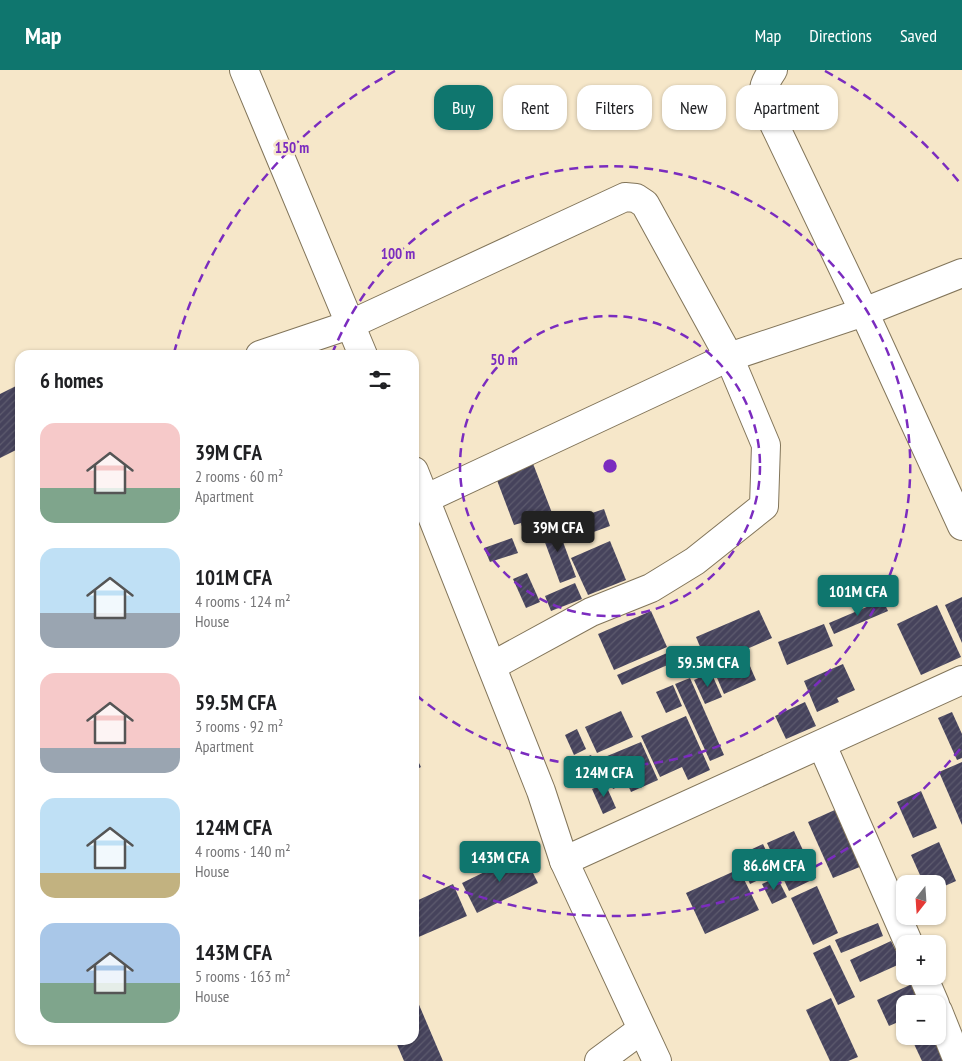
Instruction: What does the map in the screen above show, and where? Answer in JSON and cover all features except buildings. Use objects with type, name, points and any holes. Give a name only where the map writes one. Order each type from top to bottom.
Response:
[{"type":"street","points":[[244,70],[361,350]]},
{"type":"street","points":[[773,70],[763,90],[764,103],[864,312],[962,526]]},
{"type":"street","points":[[275,350],[349,325],[625,197],[636,198],[645,204],[729,357],[766,445],[764,506],[695,561],[651,588],[591,612],[492,666]]},
{"type":"street","points":[[425,499],[729,357],[864,312],[962,273]]},
{"type":"street","points":[[419,484],[541,791],[564,861],[657,1061]]},
{"type":"street","points":[[564,861],[962,680]]},
{"type":"street","points":[[822,745],[905,935]]},
{"type":"street","points":[[599,1061],[641,1030]]},
{"type":"street","points":[[946,1031],[958,1061]]}]
